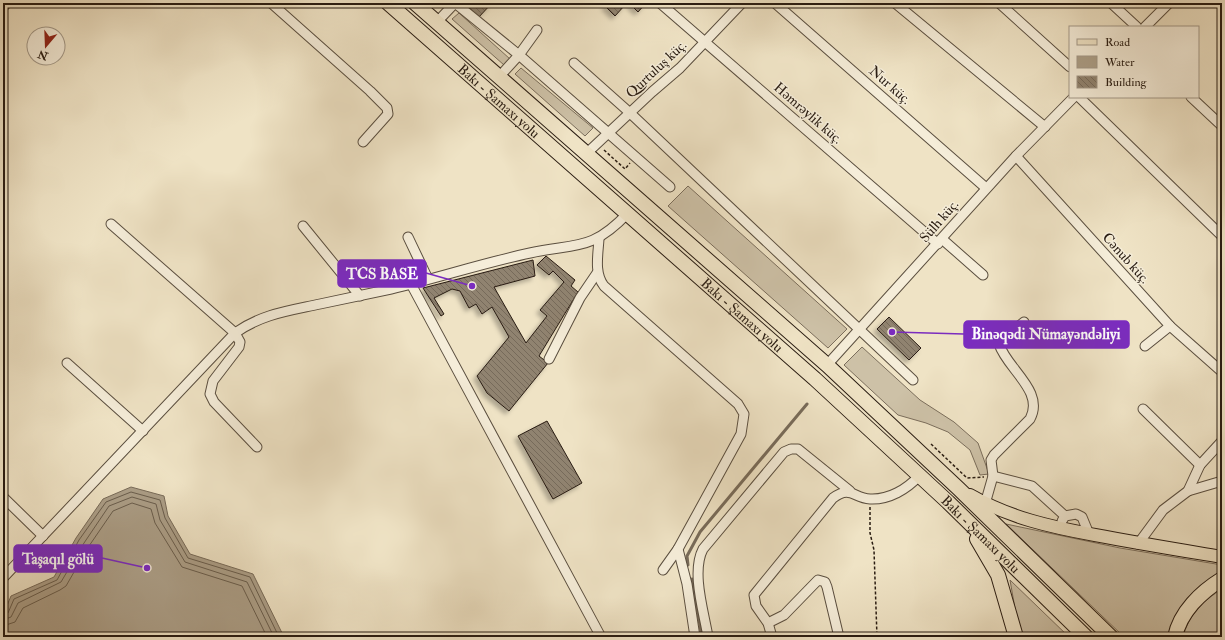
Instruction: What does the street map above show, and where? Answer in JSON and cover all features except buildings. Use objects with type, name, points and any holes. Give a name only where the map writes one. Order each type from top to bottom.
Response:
[{"type":"highway","name":"Bakı - Şamaxı yolu","points":[[388,3],[815,379],[948,502],[1086,637]]},
{"type":"highway","name":"Bakı - Şamaxı yolu","points":[[415,3],[436,23],[499,76],[592,148],[959,489],[1111,637]]},
{"type":"highway","points":[[948,502],[983,546],[998,575],[1016,637]]},
{"type":"highway","points":[[1175,637],[1184,616],[1193,602],[1206,589],[1222,579]]},
{"type":"main road","points":[[959,489],[985,504],[1012,515],[1058,528],[1138,544],[1222,557]]},
{"type":"street","points":[[3,7],[6,3]]},
{"type":"street","points":[[271,3],[387,108],[388,114],[363,142]]},
{"type":"street","points":[[436,23],[455,3],[519,55],[670,187]]},
{"type":"street","name":"Həmrəylik küç.","points":[[660,3],[704,42],[940,241],[984,274]]},
{"type":"street","name":"Qurtuluş küç.","points":[[592,148],[629,112],[680,68],[742,3]]},
{"type":"street","name":"Nur küç.","points":[[775,3],[986,188]]},
{"type":"street","points":[[894,3],[1045,126]]},
{"type":"street","points":[[999,3],[1069,66]]},
{"type":"street","points":[[1111,3],[1136,26]]},
{"type":"street","points":[[1146,26],[1169,3]]},
{"type":"street","points":[[499,76],[519,55],[537,30]]},
{"type":"street","points":[[574,63],[629,112],[913,380]]},
{"type":"street","name":"Sülh küç.","points":[[827,365],[860,331],[986,188],[1073,98]]},
{"type":"street","points":[[1080,98],[1222,236]]},
{"type":"street","points":[[1192,98],[1222,126]]},
{"type":"street","name":"Cənub küç.","points":[[1016,156],[1170,326],[1222,372]]},
{"type":"street","points":[[3,578],[235,333],[254,321],[274,313],[360,296],[531,253],[582,245],[599,239],[628,213]]},
{"type":"street","points":[[111,224],[235,333],[240,342],[239,347],[214,381],[210,394],[214,402],[257,447]]},
{"type":"street","points":[[303,226],[360,296]]},
{"type":"street","points":[[408,237],[428,279]]},
{"type":"street","points":[[599,239],[597,273],[599,280],[738,404],[744,414],[741,434],[678,549],[664,570]]},
{"type":"street","points":[[549,359],[580,298],[597,273]]},
{"type":"street","points":[[411,284],[601,637]]},
{"type":"street","points":[[985,504],[993,476],[991,460],[994,455],[1030,419],[1033,412],[1035,402],[1030,391],[1002,352],[1000,344],[1003,339],[1024,322]]},
{"type":"street","points":[[1145,346],[1170,326]]},
{"type":"street","points":[[67,363],[143,431]]},
{"type":"street","points":[[1143,409],[1200,466]]},
{"type":"street","points":[[1188,491],[1200,466],[1222,441]]},
{"type":"street","points":[[708,637],[697,571],[703,549],[784,452],[791,449],[798,449],[850,491],[862,498],[881,498],[908,487],[919,476]]},
{"type":"street","points":[[993,476],[1032,486],[1065,516]]},
{"type":"street","points":[[1138,544],[1163,510],[1188,491],[1222,481]]},
{"type":"street","points":[[772,637],[768,623],[756,606],[754,595],[833,498],[838,494],[850,491]]},
{"type":"street","points":[[3,497],[43,536]]},
{"type":"street","points":[[1058,528],[1065,516],[1076,514],[1082,517],[1089,534]]},
{"type":"street","points":[[678,549],[685,574],[695,637]]},
{"type":"street","points":[[685,574],[697,571]]},
{"type":"street","points":[[768,623],[784,615],[818,580],[825,582],[828,587],[839,637]]},
{"type":"path","points":[[592,148],[625,169],[636,158]]},
{"type":"path","points":[[931,444],[968,478],[993,476]]},
{"type":"path","points":[[871,499],[870,533],[874,550],[877,637]]},
{"type":"shaded area","points":[[459,13],[510,59],[504,65],[452,19]]},
{"type":"shaded area","points":[[521,68],[593,128],[585,136],[515,74]]},
{"type":"shaded area","points":[[688,186],[847,329],[828,348],[668,206]]},
{"type":"shaded area","points":[[862,347],[920,400],[954,422],[978,443],[989,474],[980,475],[970,450],[948,432],[926,423],[898,415],[844,365]]},
{"type":"shaded area","points":[[1006,524],[1120,548],[1222,565],[1222,573],[1203,585],[1181,607],[1168,637],[1124,637]]},
{"type":"shaded area","points":[[1010,580],[1069,637],[1020,637]]},
{"type":"shaded area","points":[[1222,589],[1222,637],[1183,637],[1185,629],[1193,615],[1203,603]]},
{"type":"water","points":[[131,487],[164,496],[168,516],[190,554],[253,574],[284,637],[3,637],[3,615],[11,596],[54,577],[76,538],[103,499]]},
{"type":"waterway","points":[[688,565],[687,556],[700,532],[807,404]]},
{"type":"waterway","points":[[692,579],[702,637]]},
{"type":"place","name":"TCS BASE","points":[[472,286]]},
{"type":"place","name":"Binəqədi Nümayəndəliyi","points":[[892,332]]},
{"type":"place","name":"Taşaqıl gölü","points":[[147,568]]}]
